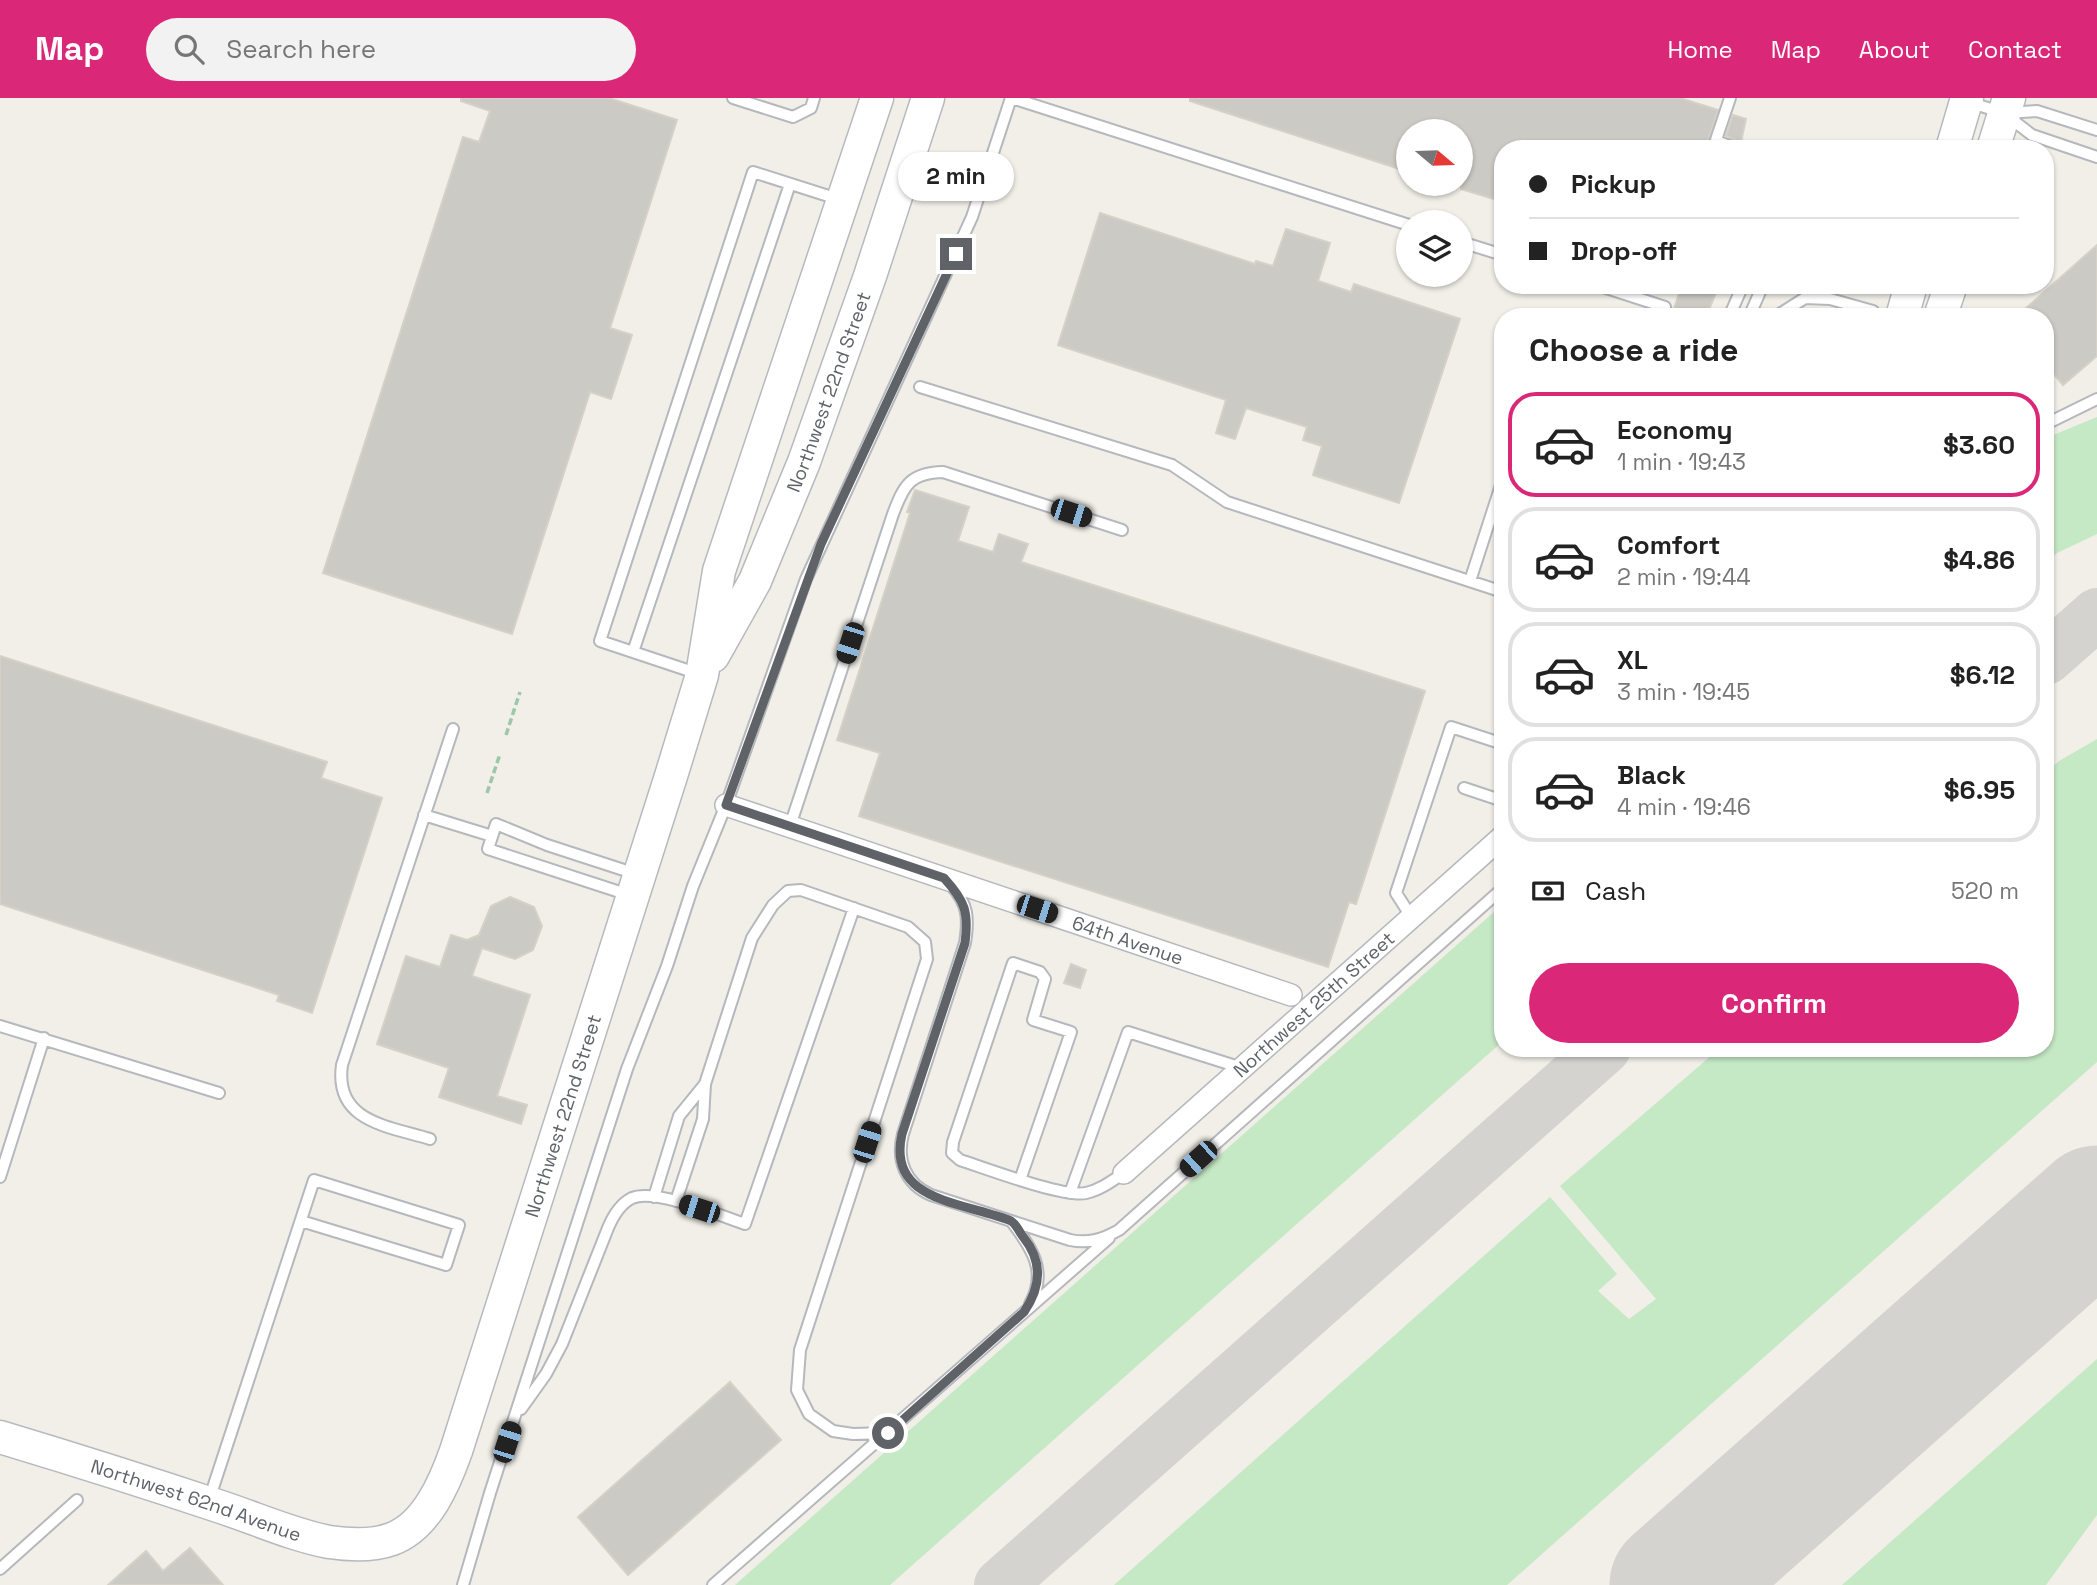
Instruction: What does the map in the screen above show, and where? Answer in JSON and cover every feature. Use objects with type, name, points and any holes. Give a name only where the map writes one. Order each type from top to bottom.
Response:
[{"type":"street","name":"Northwest 22nd Street","points":[[394,1539],[410,1528],[423,1514],[450,1468],[702,675],[719,571],[877,98]]},
{"type":"street","name":"Northwest 22nd Street","points":[[702,675],[755,581],[804,461],[870,276],[928,98]]},
{"type":"street","points":[[1954,140],[1963,99]]},
{"type":"street","points":[[1996,140],[2006,105]]},
{"type":"street","name":"64th Avenue","points":[[726,805],[1292,995]]},
{"type":"street","name":"Northwest 25th Street","points":[[1124,1173],[1494,844]]},
{"type":"street","name":"Northwest 62nd Avenue","points":[[0,1437],[313,1538],[373,1544],[394,1539]]},
{"type":"lane","points":[[733,98],[793,117],[811,108],[814,98]]},
{"type":"lane","points":[[463,1585],[628,1069],[806,579],[961,242],[1012,98],[1396,221]]},
{"type":"lane","points":[[1717,140],[1730,98]]},
{"type":"lane","points":[[1963,99],[2037,111],[2097,131]]},
{"type":"lane","points":[[2006,105],[2032,135],[2047,140]]},
{"type":"lane","points":[[2054,142],[2097,157]]},
{"type":"lane","points":[[702,675],[600,640],[753,172],[843,201]]},
{"type":"lane","points":[[633,652],[790,184]]},
{"type":"lane","points":[[1473,246],[1494,252]]},
{"type":"lane","points":[[1625,294],[1665,307]]},
{"type":"lane","points":[[1789,308],[1805,298],[1830,299],[1862,308]]},
{"type":"lane","points":[[920,387],[1172,466],[1227,502],[1494,589]]},
{"type":"lane","points":[[2054,420],[2097,399]]},
{"type":"lane","points":[[790,826],[893,514],[901,494],[912,478],[927,472],[943,472],[1122,530]]},
{"type":"lane","points":[[1470,581],[1494,507]]},
{"type":"lane","points":[[1412,918],[1396,893],[1451,727],[1494,741]]},
{"type":"lane","points":[[430,1139],[364,1116],[344,1098],[340,1080],[342,1065],[453,729]]},
{"type":"lane","points":[[1464,788],[1494,798]]},
{"type":"lane","points":[[424,815],[492,836]]},
{"type":"lane","points":[[496,824],[547,845],[636,886],[488,849],[496,824]]},
{"type":"lane","points":[[944,878],[962,897],[967,921],[965,943],[902,1134],[901,1157],[911,1182],[923,1192],[1070,1240],[1083,1242],[1106,1237],[1119,1230]]},
{"type":"lane","points":[[676,1201],[703,1119],[705,1084],[752,938],[773,905],[788,891],[801,890],[908,927],[925,942],[927,960],[800,1350],[797,1390],[809,1414],[833,1431],[853,1434],[888,1433]]},
{"type":"lane","points":[[713,1585],[1119,1230],[1494,896]]},
{"type":"lane","points":[[515,1417],[547,1374],[614,1214],[624,1203],[635,1197],[654,1196],[746,1224],[854,908]]},
{"type":"lane","points":[[1020,1180],[1071,1032],[1033,1020],[1045,979],[1040,972],[1013,963],[953,1142],[952,1153],[960,1160],[1020,1180],[1070,1193],[1095,1191],[1124,1173]]},
{"type":"lane","points":[[0,1026],[219,1093]]},
{"type":"lane","points":[[1070,1193],[1128,1032],[1242,1069]]},
{"type":"lane","points":[[0,1177],[44,1038]]},
{"type":"lane","points":[[654,1196],[679,1116],[705,1084]]},
{"type":"lane","points":[[209,1503],[314,1180],[459,1225],[446,1265],[301,1221]]},
{"type":"lane","points":[[1012,1222],[1037,1258],[1036,1292],[1024,1312]]},
{"type":"lane","points":[[0,1569],[77,1500]]},
{"type":"path","points":[[506,735],[520,692]]},
{"type":"path","points":[[487,793],[500,754]]},
{"type":"green space","points":[[2097,417],[2097,534],[2054,555],[2054,435]]},
{"type":"green space","points":[[2097,739],[2097,1062],[1507,1585],[1114,1585],[1550,1197],[1617,1274],[1598,1291],[1629,1319],[1656,1299],[1560,1186],[1710,1057],[2054,1057],[2054,765]]},
{"type":"green space","points":[[1494,912],[1494,1049],[890,1585],[735,1585]]},
{"type":"green space","points":[[2097,1359],[2097,1515],[2046,1585],[1842,1585]]},
{"type":"building","points":[[461,98],[609,98],[677,120],[610,328],[632,335],[611,399],[590,392],[512,634],[323,573],[463,137],[479,142],[490,111],[461,101]]},
{"type":"building","points":[[1190,98],[1680,98],[1718,110],[1708,140],[1494,140],[1494,199],[1474,193],[1474,119],[1396,119],[1396,168],[1190,101]]},
{"type":"building","points":[[1733,115],[1746,119],[1741,140],[1726,136]]},
{"type":"building","points":[[1100,213],[1255,264],[1256,261],[1273,266],[1286,229],[1330,243],[1318,281],[1351,292],[1354,284],[1460,319],[1399,503],[1313,475],[1322,446],[1303,440],[1307,427],[1246,408],[1235,439],[1216,433],[1226,400],[1058,345]]},
{"type":"building","points":[[2097,245],[2097,356],[2063,385],[2054,374],[2054,308],[2026,308],[2042,294],[2054,294],[2054,283]]},
{"type":"building","points":[[1679,294],[1715,294],[1710,308],[1674,308]]},
{"type":"building","points":[[915,490],[969,507],[958,541],[993,552],[999,534],[1028,544],[1021,562],[1425,691],[1356,904],[1349,902],[1328,967],[859,816],[880,753],[837,740]]},
{"type":"building","points":[[0,656],[327,762],[321,778],[382,798],[312,1013],[277,1001],[279,995],[0,904]]},
{"type":"building","points":[[510,897],[534,907],[542,926],[533,950],[515,959],[482,948],[472,976],[530,995],[497,1096],[527,1105],[521,1124],[439,1097],[449,1068],[377,1044],[406,956],[440,967],[451,935],[467,940],[479,935],[491,906]]},
{"type":"building","points":[[1071,964],[1086,970],[1080,988],[1064,983]]},
{"type":"building","points":[[730,1382],[781,1440],[628,1575],[578,1517]]},
{"type":"building","points":[[190,1548],[223,1585],[108,1585],[146,1551],[163,1571]]},
{"type":"taxiway","points":[[2054,652],[2097,614]]},
{"type":"taxiway","points":[[1000,1585],[1595,1057]]},
{"type":"runway","points":[[1675,1585],[2097,1211]]},
{"type":"route","points":[[888,1433],[1024,1312],[1036,1292],[1038,1282],[1037,1258],[1012,1222],[923,1192],[911,1182],[901,1157],[902,1134],[965,943],[965,908],[962,897],[944,878],[726,805],[806,579],[956,254]]}]
